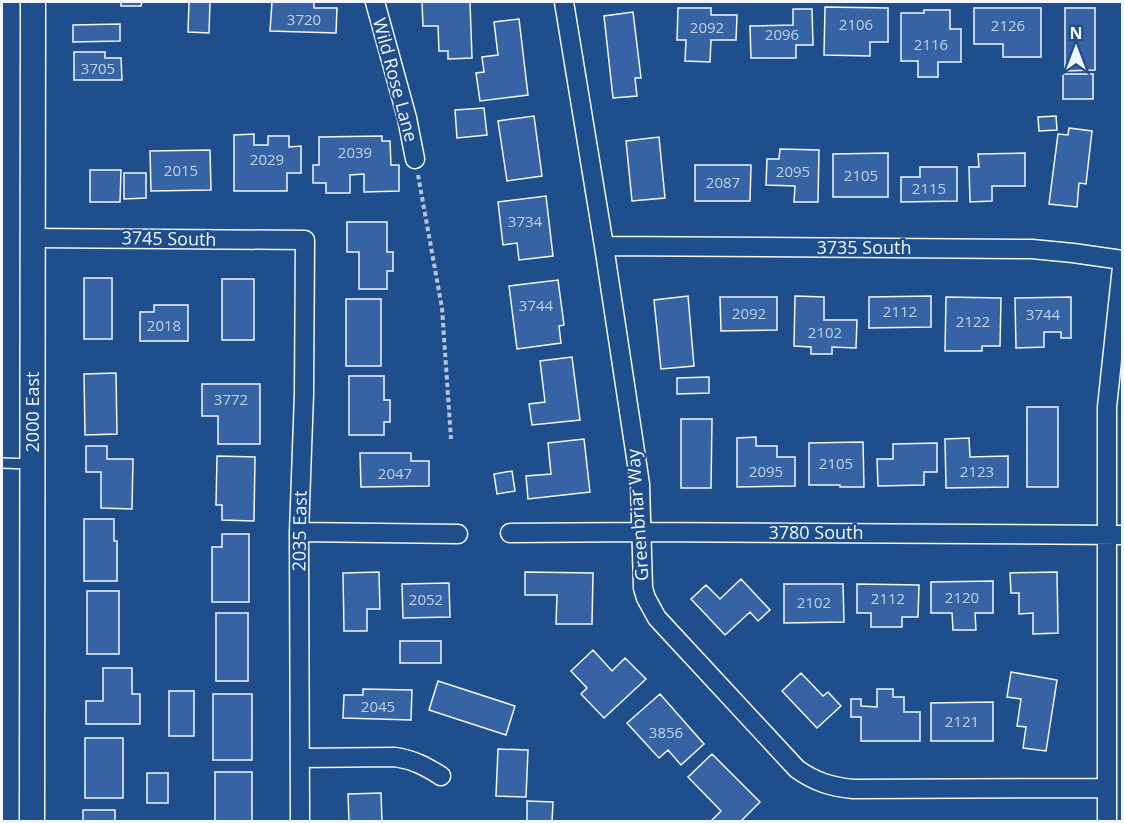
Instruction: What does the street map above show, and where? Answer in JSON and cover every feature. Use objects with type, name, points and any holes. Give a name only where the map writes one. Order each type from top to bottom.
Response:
[{"type":"street","name":"2000 East","points":[[32,822],[33,2]]},
{"type":"street","name":"Wild Rose Lane","points":[[375,2],[407,118],[415,159]]},
{"type":"street","name":"Greenbriar Way","points":[[564,2],[640,484],[643,588],[645,598],[657,618],[797,769],[814,780],[854,789],[1107,788]]},
{"type":"street","name":"3745 South","points":[[34,238],[305,240]]},
{"type":"street","name":"2035 East","points":[[300,822],[299,532],[304,394],[305,240]]},
{"type":"street","name":"3735 South","points":[[604,246],[1032,249],[1122,261]]},
{"type":"street","points":[[1107,822],[1115,535],[1107,407],[1122,267]]},
{"type":"street","points":[[299,532],[458,534]]},
{"type":"street","name":"3780 South","points":[[510,533],[1115,535]]},
{"type":"street","points":[[300,758],[394,757],[419,762],[441,776]]},
{"type":"lane","points":[[2,463],[33,464]]},
{"type":"path","points":[[415,159],[442,308],[452,439]]},
{"type":"building","points":[[121,2],[142,2],[141,6],[121,6]]},
{"type":"building","points":[[189,2],[210,2],[209,33],[188,32]]},
{"type":"building","points":[[272,2],[314,2],[314,8],[337,8],[336,33],[270,31]]},
{"type":"building","points":[[422,2],[470,2],[472,58],[448,59],[448,51],[439,51],[438,26],[423,26]]},
{"type":"building","points":[[825,7],[888,8],[888,42],[870,42],[870,56],[824,55]]},
{"type":"building","points":[[678,8],[711,8],[711,15],[737,15],[736,40],[711,40],[710,62],[685,61],[686,40],[677,40]]},
{"type":"building","points":[[974,8],[1041,8],[1041,57],[1003,57],[1003,44],[974,44]]},
{"type":"building","points":[[1065,8],[1095,8],[1095,70],[1065,71]]},
{"type":"building","points":[[793,9],[812,9],[813,45],[796,45],[796,58],[751,58],[750,26],[793,25]]},
{"type":"building","points":[[924,10],[950,10],[950,29],[961,29],[961,62],[938,62],[938,77],[918,77],[918,61],[901,61],[901,13],[924,13]]},
{"type":"building","points":[[633,12],[641,78],[635,78],[637,96],[613,98],[604,16]]},
{"type":"building","points":[[519,19],[528,95],[480,101],[476,73],[484,72],[482,57],[498,55],[494,22]]},
{"type":"building","points":[[120,24],[120,41],[73,42],[73,25]]},
{"type":"building","points":[[74,52],[105,52],[105,58],[121,58],[122,80],[74,80]]},
{"type":"building","points":[[1063,74],[1093,74],[1093,99],[1063,99]]},
{"type":"building","points":[[484,108],[487,135],[457,138],[455,110]]},
{"type":"building","points":[[534,116],[542,176],[507,181],[498,121]]},
{"type":"building","points":[[1056,116],[1057,130],[1039,131],[1038,117]]},
{"type":"building","points":[[1069,128],[1092,131],[1086,184],[1079,183],[1077,207],[1049,204],[1058,134],[1068,135]]},
{"type":"building","points":[[254,134],[254,145],[268,145],[268,136],[289,136],[289,147],[301,146],[301,173],[287,173],[287,191],[234,191],[234,135]]},
{"type":"building","points":[[382,136],[382,141],[390,141],[391,165],[399,165],[399,191],[364,192],[364,174],[350,175],[350,193],[326,193],[326,183],[313,183],[313,165],[319,165],[319,137]]},
{"type":"building","points":[[659,137],[665,198],[632,201],[626,141]]},
{"type":"building","points":[[780,149],[819,150],[818,202],[794,202],[795,186],[766,185],[767,159],[779,159]]},
{"type":"building","points":[[210,150],[211,190],[151,191],[150,151]]},
{"type":"building","points":[[888,153],[888,197],[833,197],[833,154]]},
{"type":"building","points":[[1025,153],[1025,186],[992,186],[992,201],[970,202],[969,167],[979,167],[978,154]]},
{"type":"building","points":[[695,165],[751,165],[750,201],[695,201]]},
{"type":"building","points":[[920,167],[957,167],[957,201],[901,202],[901,177],[920,177]]},
{"type":"building","points":[[90,170],[121,170],[120,202],[90,202]]},
{"type":"building","points":[[124,173],[146,173],[146,198],[124,199]]},
{"type":"building","points":[[546,196],[553,256],[519,260],[517,243],[503,245],[498,202]]},
{"type":"building","points":[[347,222],[387,222],[387,252],[393,252],[393,271],[387,271],[387,289],[359,289],[359,252],[347,252]]},
{"type":"building","points":[[84,278],[112,278],[112,339],[84,339]]},
{"type":"building","points":[[222,279],[254,279],[254,340],[222,340]]},
{"type":"building","points":[[558,280],[564,325],[559,326],[561,343],[517,349],[509,286]]},
{"type":"building","points":[[688,296],[694,366],[661,369],[654,300]]},
{"type":"building","points":[[795,296],[824,297],[824,320],[857,320],[856,348],[832,347],[832,354],[811,354],[811,347],[794,346]]},
{"type":"building","points":[[931,296],[931,327],[869,328],[869,297]]},
{"type":"building","points":[[720,297],[777,297],[777,330],[721,331]]},
{"type":"building","points":[[946,297],[1001,298],[1000,346],[982,346],[982,351],[945,351]]},
{"type":"building","points":[[1071,297],[1071,338],[1061,338],[1061,332],[1044,332],[1044,347],[1016,348],[1015,298]]},
{"type":"building","points":[[346,299],[381,299],[381,366],[346,366]]},
{"type":"building","points":[[154,305],[188,305],[188,341],[140,341],[140,312],[154,312]]},
{"type":"building","points":[[572,357],[580,420],[532,425],[529,404],[545,402],[540,361]]},
{"type":"building","points":[[116,373],[117,434],[85,435],[84,374]]},
{"type":"building","points":[[349,376],[384,376],[384,400],[390,400],[390,422],[384,422],[384,435],[349,435]]},
{"type":"building","points":[[709,377],[709,393],[677,394],[677,378]]},
{"type":"building","points":[[202,384],[260,384],[260,444],[218,444],[218,416],[202,416]]},
{"type":"building","points":[[1027,407],[1058,407],[1058,487],[1027,487]]},
{"type":"building","points":[[681,419],[712,419],[711,488],[681,488]]},
{"type":"building","points":[[756,437],[756,446],[777,446],[777,457],[795,457],[795,486],[737,487],[737,438]]},
{"type":"building","points":[[969,438],[970,457],[1008,456],[1008,487],[946,488],[945,439]]},
{"type":"building","points":[[584,439],[590,492],[528,499],[526,476],[551,474],[548,443]]},
{"type":"building","points":[[863,442],[864,487],[809,485],[809,443]]},
{"type":"building","points":[[937,443],[937,472],[924,472],[924,485],[878,486],[877,459],[893,459],[893,444]]},
{"type":"building","points":[[86,446],[107,446],[107,459],[133,459],[132,509],[101,508],[101,472],[86,472]]},
{"type":"building","points":[[360,453],[411,453],[411,461],[429,461],[429,486],[361,487]]},
{"type":"building","points":[[217,456],[255,457],[254,521],[222,520],[222,505],[216,505]]},
{"type":"building","points":[[512,471],[515,491],[497,494],[494,474]]},
{"type":"building","points":[[84,519],[114,519],[114,541],[117,541],[117,581],[84,581]]},
{"type":"building","points":[[222,534],[249,534],[249,602],[212,602],[212,547],[222,547]]},
{"type":"building","points":[[379,572],[380,609],[367,609],[367,631],[344,631],[343,573]]},
{"type":"building","points":[[525,572],[593,573],[592,624],[556,624],[557,595],[525,595]]},
{"type":"building","points":[[1057,572],[1058,633],[1033,634],[1033,613],[1019,614],[1019,593],[1011,593],[1010,573]]},
{"type":"building","points":[[741,579],[770,610],[758,621],[750,612],[725,635],[691,599],[706,585],[720,599]]},
{"type":"building","points":[[993,581],[993,613],[975,613],[976,630],[953,630],[952,613],[931,613],[931,582]]},
{"type":"building","points":[[449,583],[450,617],[403,618],[402,584]]},
{"type":"building","points":[[784,584],[843,584],[844,622],[784,623]]},
{"type":"building","points":[[857,584],[919,585],[918,617],[902,617],[902,627],[871,627],[871,613],[857,613]]},
{"type":"building","points":[[87,591],[119,591],[119,654],[87,654]]},
{"type":"building","points":[[216,613],[248,613],[248,681],[216,681]]},
{"type":"building","points":[[400,641],[441,641],[441,663],[400,663]]},
{"type":"building","points":[[593,650],[612,671],[625,658],[646,679],[604,718],[581,694],[587,688],[571,671]]},
{"type":"building","points":[[103,668],[132,668],[132,694],[140,694],[140,724],[86,724],[86,701],[103,701]]},
{"type":"building","points":[[1011,672],[1057,680],[1046,751],[1023,748],[1026,727],[1017,726],[1021,699],[1007,697]]},
{"type":"building","points":[[801,673],[823,696],[828,692],[841,706],[817,728],[782,691]]},
{"type":"building","points":[[438,681],[515,706],[506,735],[429,710]]},
{"type":"building","points":[[363,689],[412,690],[411,720],[343,718],[344,695],[363,695]]},
{"type":"building","points":[[877,689],[893,689],[893,697],[904,697],[904,712],[920,712],[920,741],[861,741],[861,717],[851,717],[851,699],[861,699],[861,706],[877,707]]},
{"type":"building","points":[[169,691],[194,691],[194,736],[169,736]]},
{"type":"building","points":[[213,694],[252,694],[252,760],[213,760]]},
{"type":"building","points":[[660,694],[704,744],[681,765],[668,750],[659,758],[627,723]]},
{"type":"building","points":[[993,702],[993,741],[931,741],[931,703]]},
{"type":"building","points":[[85,738],[123,738],[123,798],[85,798]]},
{"type":"building","points":[[498,749],[528,750],[526,797],[496,796]]},
{"type":"building","points":[[712,754],[760,802],[740,822],[714,822],[712,820],[721,811],[688,777]]},
{"type":"building","points":[[215,772],[252,772],[252,822],[215,822]]},
{"type":"building","points":[[147,773],[168,773],[168,803],[147,803]]},
{"type":"building","points":[[381,793],[382,822],[349,822],[348,794]]},
{"type":"building","points":[[527,801],[553,802],[552,822],[527,822]]},
{"type":"building","points":[[83,810],[115,810],[115,822],[83,822]]}]
